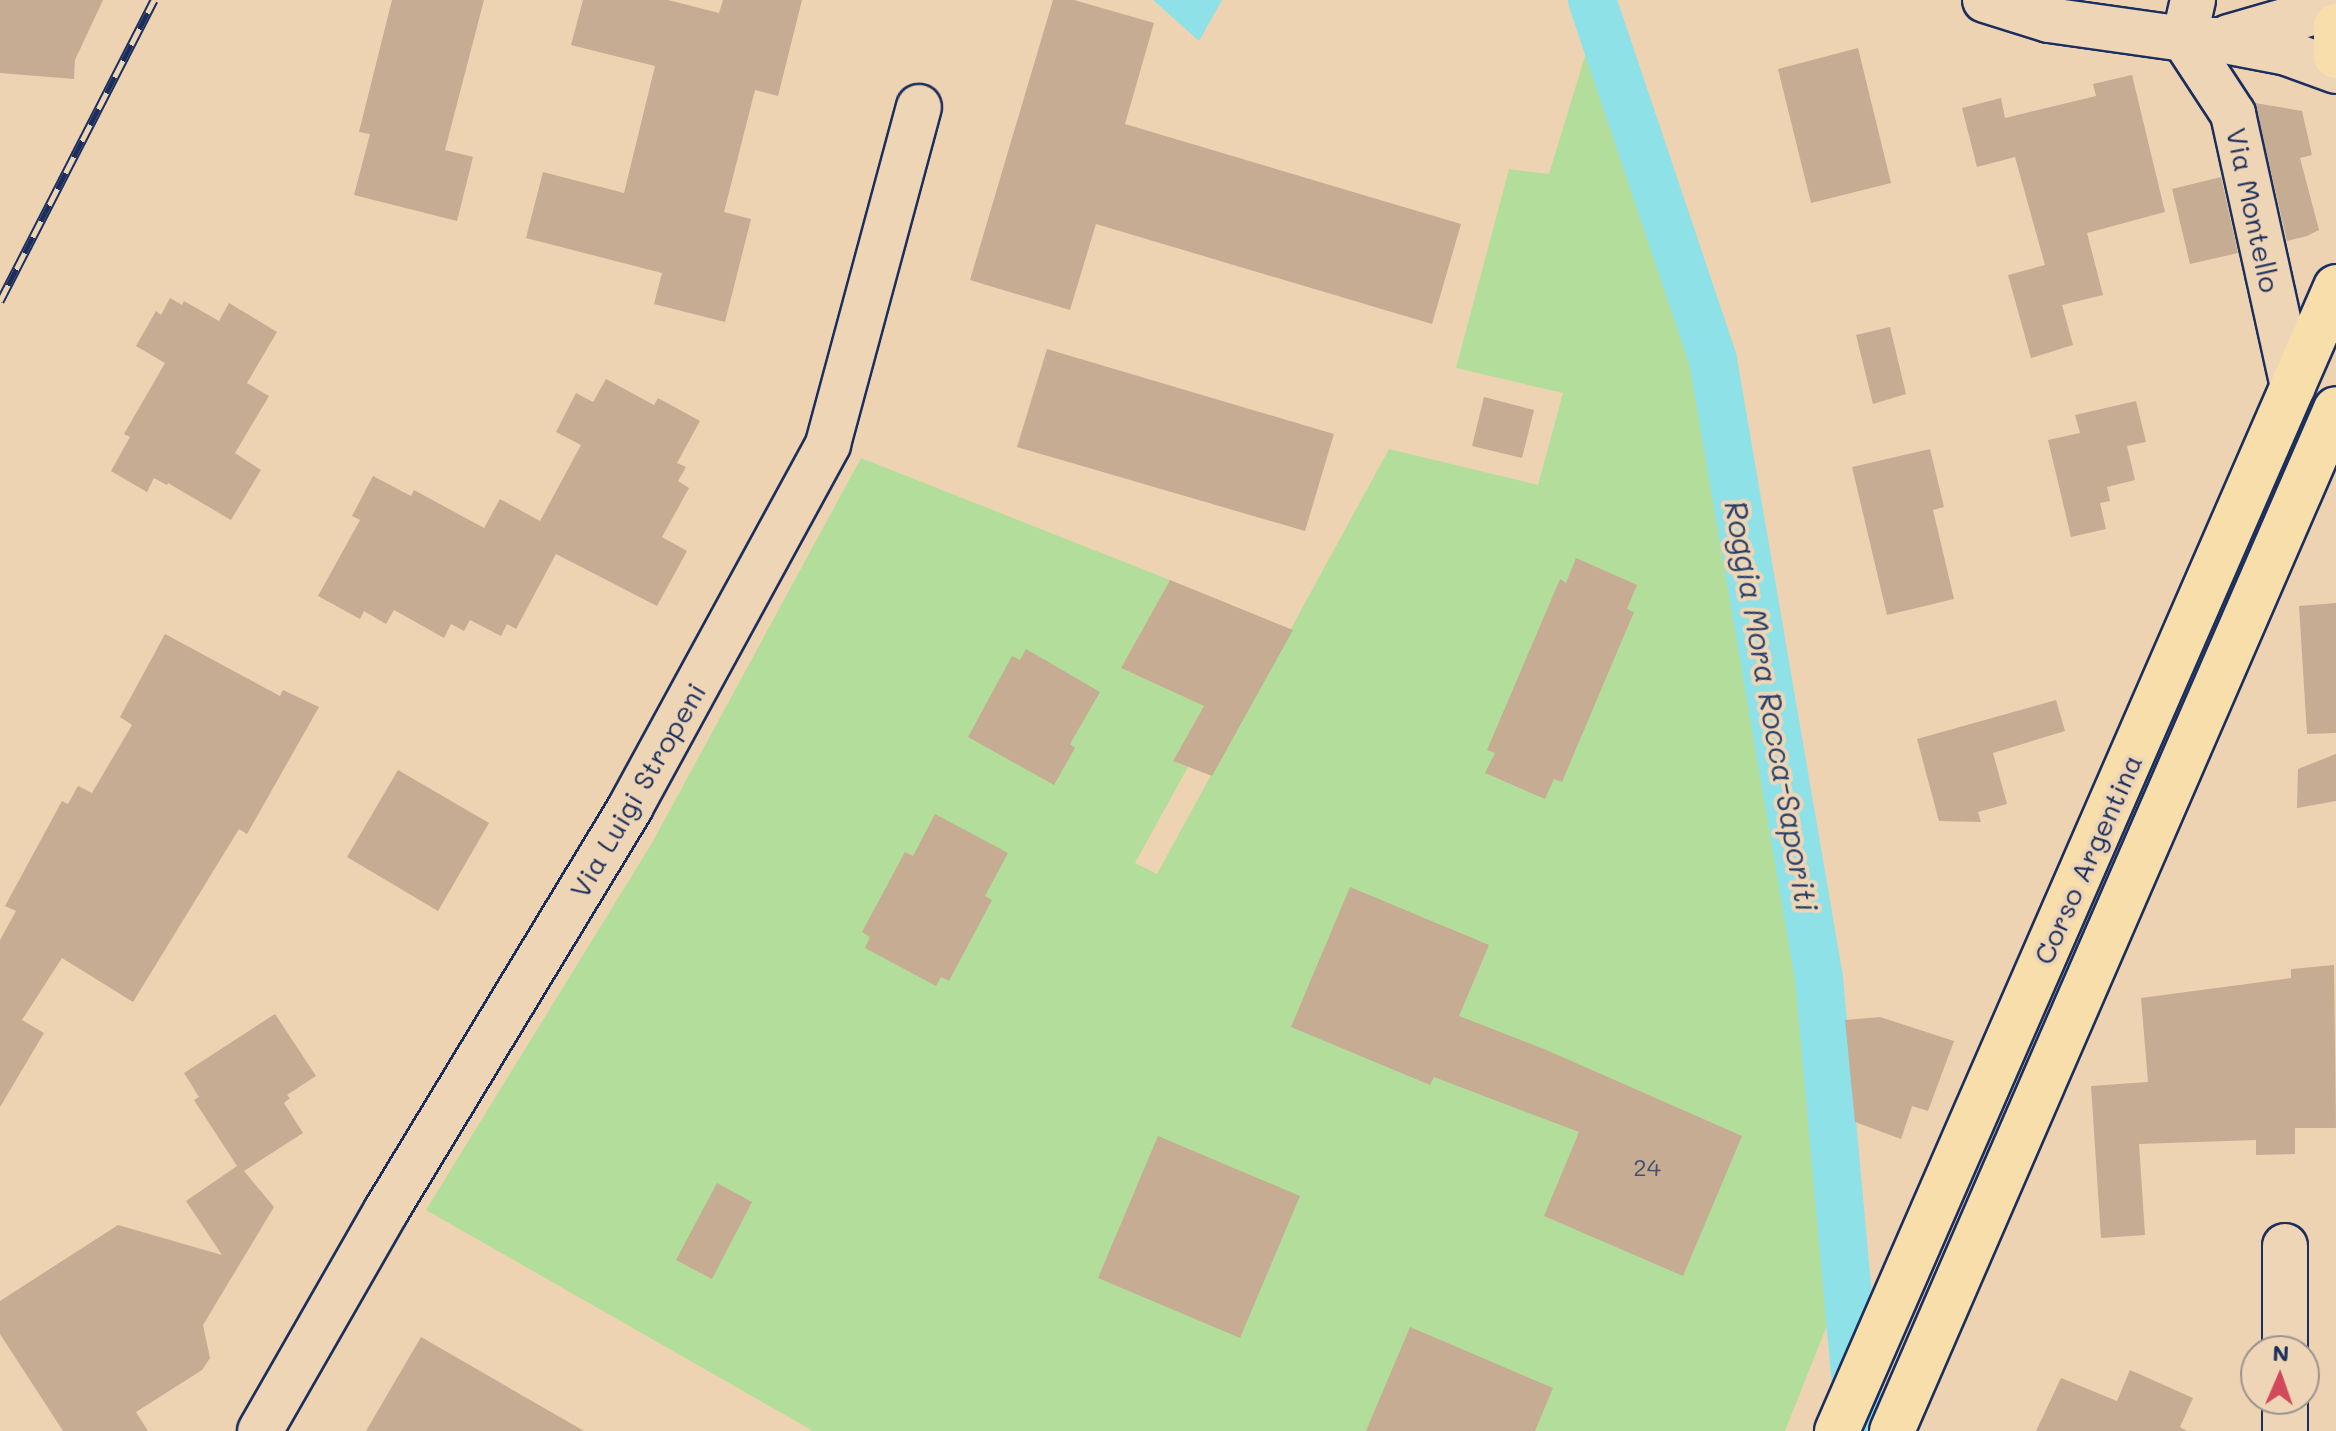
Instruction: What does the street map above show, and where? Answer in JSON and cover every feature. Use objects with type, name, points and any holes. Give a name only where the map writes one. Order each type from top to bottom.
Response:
[{"type":"main road","points":[[2336,26],[2336,56]]},
{"type":"main road","name":"Corso Argentina","points":[[1837,1431],[2336,287]]},
{"type":"main road","name":"Corso Argentina","points":[[1896,1421],[2336,409]]},
{"type":"street","points":[[1985,0],[2049,20],[2199,26],[2336,6]]},
{"type":"street","points":[[2199,26],[2336,71]]},
{"type":"street","name":"Via Montello","points":[[2199,26],[2233,114],[2293,386]]},
{"type":"street","name":"Via Luigi Stropeni","points":[[260,1431],[386,1211],[631,806],[828,444],[919,107]]},
{"type":"street","points":[[2285,1246],[2285,1335]]},
{"type":"green space","points":[[1593,30],[1697,348],[1805,976],[1830,1318],[1785,1431],[813,1431],[426,1210],[652,843],[861,458],[1170,580],[1121,668],[1204,706],[1173,761],[1188,767],[1135,863],[1157,874],[1389,449],[1538,485],[1563,393],[1456,368],[1509,169],[1549,174]]},
{"type":"water","points":[[1153,0],[1222,0],[1199,41]]},
{"type":"building","points":[[0,0],[103,0],[75,60],[74,79],[0,73]]},
{"type":"building","points":[[392,0],[484,0],[445,150],[473,157],[457,221],[354,195],[370,134],[359,132]]},
{"type":"building","points":[[583,0],[668,0],[719,13],[723,0],[802,0],[778,96],[755,90],[724,212],[751,219],[725,322],[654,304],[662,273],[526,238],[543,172],[624,193],[655,66],[571,45]]},
{"type":"building","points":[[1053,0],[1074,0],[1154,23],[1125,124],[1461,224],[1432,324],[1096,224],[1070,310],[970,280]]},
{"type":"building","points":[[1858,48],[1891,183],[1811,203],[1778,69]]},
{"type":"building","points":[[2132,75],[2165,212],[2087,233],[2103,295],[2062,305],[2073,345],[2031,358],[2008,275],[2045,265],[2015,157],[1977,167],[1962,108],[2001,98],[2005,118],[2096,96],[2093,84]]},
{"type":"building","points":[[2255,103],[2302,111],[2312,155],[2300,158],[2319,230],[2307,236],[2287,241]]},
{"type":"building","points":[[2221,177],[2238,253],[2190,264],[2172,189]]},
{"type":"building","points":[[170,298],[182,305],[184,301],[219,321],[229,303],[277,332],[247,383],[269,396],[235,453],[261,470],[231,520],[168,483],[154,478],[147,492],[111,471],[130,437],[124,434],[165,363],[136,346],[156,311],[161,315]]},
{"type":"building","points":[[1890,327],[1906,394],[1873,404],[1856,335]]},
{"type":"building","points":[[1047,349],[1334,434],[1305,531],[1017,447]]},
{"type":"building","points":[[606,379],[654,405],[658,398],[700,421],[677,463],[686,467],[678,481],[689,488],[662,537],[687,551],[657,606],[556,554],[516,629],[507,624],[501,636],[470,620],[464,631],[451,624],[444,638],[394,610],[386,624],[364,611],[360,619],[318,596],[360,520],[352,516],[373,476],[411,496],[414,490],[484,528],[500,499],[540,521],[581,445],[556,432],[576,393],[593,402]]},
{"type":"building","points":[[1484,397],[1534,410],[1522,458],[1472,446]]},
{"type":"building","points":[[2136,401],[2146,442],[2127,446],[2135,480],[2107,487],[2110,501],[2100,503],[2106,529],[2071,537],[2048,440],[2080,433],[2075,415]]},
{"type":"building","points":[[1930,449],[1944,507],[1933,510],[1954,599],[1887,615],[1852,467]]},
{"type":"building","points":[[1576,558],[1637,585],[1627,609],[1634,612],[1562,782],[1554,779],[1545,799],[1485,773],[1495,753],[1487,750],[1560,579],[1566,583]]},
{"type":"building","points":[[1170,580],[1293,630],[1212,776],[1173,761],[1204,706],[1121,668]]},
{"type":"building","points":[[2336,603],[2336,733],[2307,734],[2299,606]]},
{"type":"building","points":[[165,634],[280,696],[283,690],[319,707],[247,834],[239,829],[133,1002],[62,958],[22,1020],[44,1033],[0,1107],[0,940],[16,911],[5,906],[62,801],[68,804],[78,786],[92,793],[132,725],[120,717]]},
{"type":"building","points":[[1026,649],[1100,692],[1070,744],[1075,748],[1054,785],[968,737],[1012,656],[1020,660]]},
{"type":"building","points":[[2056,700],[2065,731],[1993,753],[2007,804],[1978,812],[1981,822],[1939,821],[1917,739]]},
{"type":"building","points":[[2336,754],[2336,801],[2297,808],[2298,769]]},
{"type":"building","points":[[398,770],[489,823],[438,911],[347,857]]},
{"type":"building","points":[[935,814],[1008,853],[985,896],[992,900],[949,981],[941,977],[936,986],[865,948],[870,937],[862,932],[905,852],[913,856]]},
{"type":"building","points":[[1350,887],[1489,945],[1459,1016],[1544,1049],[1742,1136],[1683,1276],[1544,1216],[1579,1132],[1434,1077],[1430,1085],[1291,1027]]},
{"type":"building","points":[[2334,965],[2336,1128],[2295,1128],[2295,1154],[2256,1155],[2256,1140],[2139,1144],[2145,1235],[2101,1238],[2091,1086],[2148,1082],[2141,998],[2291,978],[2291,969]]},
{"type":"building","points":[[275,1014],[316,1076],[287,1095],[290,1098],[284,1103],[303,1133],[244,1171],[274,1207],[203,1325],[210,1358],[202,1370],[136,1412],[148,1431],[63,1431],[0,1334],[0,1301],[118,1225],[222,1255],[186,1201],[237,1166],[194,1100],[199,1097],[184,1073]]},
{"type":"building","points":[[1880,1017],[1954,1041],[1928,1111],[1912,1106],[1901,1139],[1855,1122],[1845,1020]]},
{"type":"building","points":[[1158,1136],[1300,1196],[1240,1338],[1098,1278]]},
{"type":"building","points":[[717,1183],[752,1202],[712,1279],[676,1260]]},
{"type":"building","points":[[1410,1327],[1553,1388],[1535,1431],[1366,1431]]},
{"type":"building","points":[[421,1337],[584,1431],[366,1431]]},
{"type":"building","points":[[2130,1370],[2193,1398],[2180,1427],[2187,1431],[2036,1431],[2061,1378],[2117,1401]]},
{"type":"waterway","name":"Roggia Mora Rocca-Saporiti","points":[[1592,0],[1713,360],[1819,978],[1858,1409]]},
{"type":"railway","points":[[0,301],[154,0]]}]
